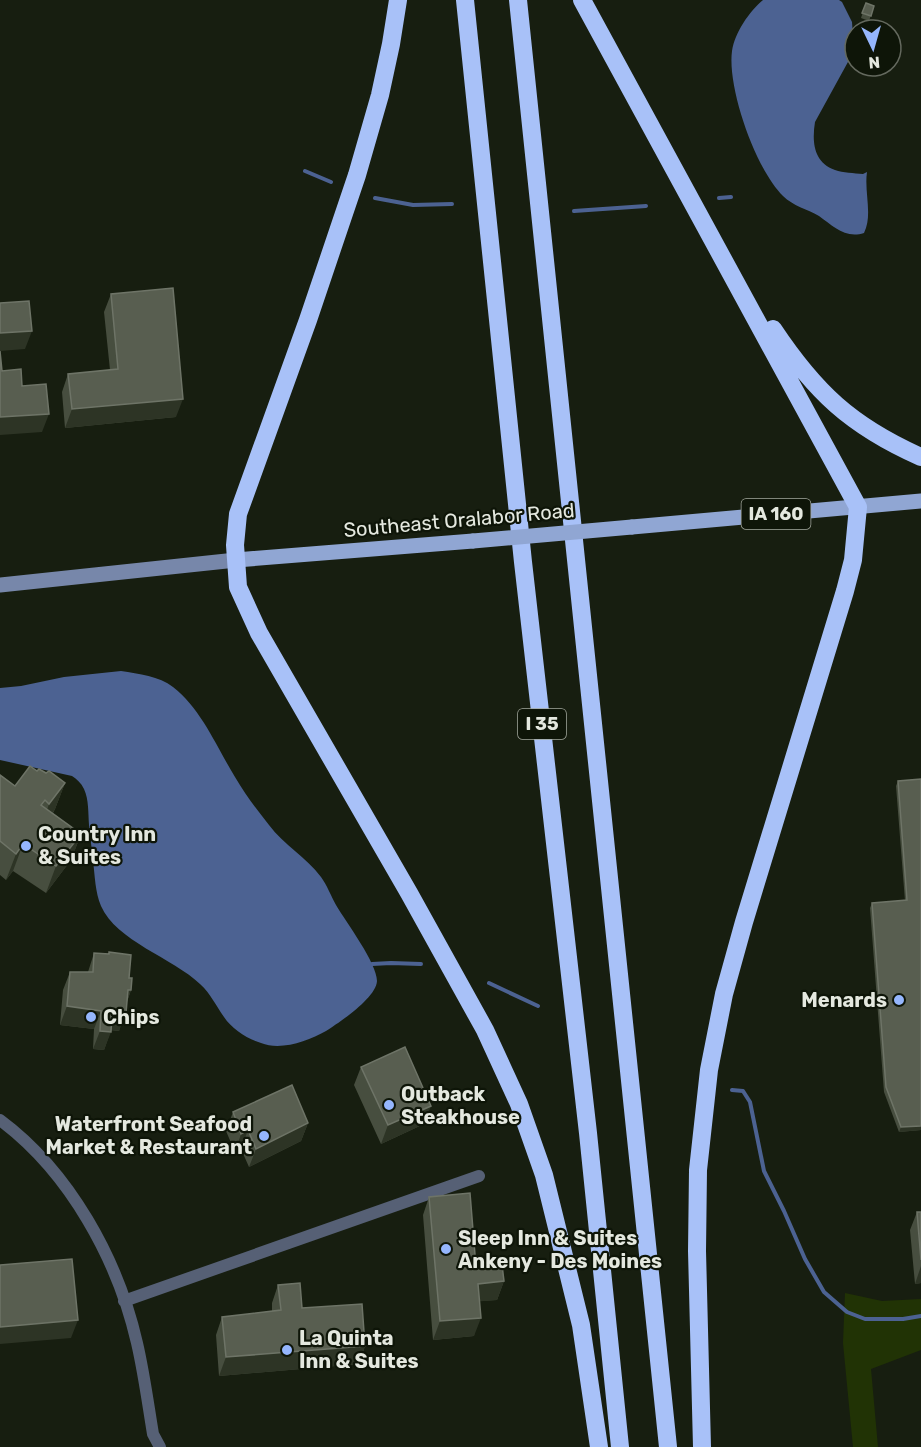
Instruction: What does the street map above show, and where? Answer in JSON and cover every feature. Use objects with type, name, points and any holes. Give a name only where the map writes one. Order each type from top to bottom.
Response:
[{"type":"highway","points":[[398,0],[380,95],[357,176],[238,514],[235,545],[238,587],[259,633],[479,1019],[519,1104],[544,1175],[581,1325],[599,1447]]},
{"type":"highway","name":"I 35","points":[[465,0],[523,562],[588,1133],[620,1447]]},
{"type":"highway","name":"I 35","points":[[518,0],[668,1447]]},
{"type":"highway","points":[[582,0],[858,507],[853,560],[845,591],[744,922],[724,994],[709,1070],[698,1170],[697,1251],[702,1447]]},
{"type":"highway","points":[[709,233],[804,374],[847,415],[871,432],[921,457]]},
{"type":"main road","name":"Southeast Oralabor Road","points":[[0,585],[236,560],[921,501]]},
{"type":"street","points":[[0,1120],[35,1152],[72,1195],[103,1249],[120,1287],[137,1343],[153,1434],[160,1447]]},
{"type":"street","points":[[124,1300],[479,1176]]},
{"type":"green space","points":[[845,1293],[882,1301],[921,1299],[921,1350],[871,1369],[878,1447],[853,1447],[843,1343]]},
{"type":"water","points":[[763,0],[839,0],[850,18],[843,18],[843,71],[815,122],[814,143],[822,162],[835,170],[863,174],[867,172],[868,219],[864,233],[845,233],[819,216],[796,205],[783,196],[763,168],[739,106],[732,67],[732,51],[736,37],[753,10]]},
{"type":"water","points":[[121,671],[162,680],[173,687],[192,706],[256,808],[275,832],[321,877],[367,954],[376,973],[375,988],[364,1002],[326,1031],[303,1041],[277,1046],[256,1041],[236,1029],[227,1021],[200,984],[132,939],[108,918],[98,895],[89,830],[88,802],[79,781],[72,776],[0,760],[0,688],[64,677]]},
{"type":"building","points":[[866,3],[874,6],[871,16],[862,13]]},
{"type":"building","points":[[173,288],[183,399],[72,409],[68,374],[118,369],[111,294]]},
{"type":"building","points":[[29,301],[32,331],[0,333],[0,303]]},
{"type":"building","points":[[0,351],[2,371],[21,369],[22,386],[46,384],[49,414],[0,417]]},
{"type":"building","points":[[30,766],[37,771],[39,769],[46,773],[49,771],[65,783],[49,804],[45,800],[41,805],[81,834],[56,866],[23,844],[16,854],[0,841],[0,775],[15,786]]},
{"type":"building","name":"Menards","points":[[921,779],[921,1126],[901,1127],[886,1087],[872,903],[907,900],[898,781]]},
{"type":"building","name":"Chips","points":[[109,952],[131,955],[129,978],[132,978],[131,990],[128,990],[126,1013],[112,1014],[111,1032],[100,1031],[101,1011],[67,1006],[70,972],[93,972],[94,953],[109,954]]},
{"type":"building","points":[[405,1047],[431,1106],[388,1125],[361,1067]]},
{"type":"building","points":[[292,1085],[308,1123],[256,1149],[248,1130],[241,1134],[233,1112]]},
{"type":"building","name":"Sleep Inn & Suites Ankeny - Des Moines","points":[[470,1193],[476,1267],[502,1265],[504,1281],[478,1284],[481,1318],[440,1321],[429,1197]]},
{"type":"building","points":[[917,1212],[921,1212],[921,1260]]},
{"type":"building","points":[[72,1259],[78,1320],[0,1327],[0,1265]]},
{"type":"building","points":[[300,1283],[302,1308],[362,1304],[365,1346],[226,1357],[222,1317],[281,1310],[278,1285]]},
{"type":"waterway","points":[[305,171],[331,182]]},
{"type":"waterway","points":[[719,198],[731,197]]},
{"type":"waterway","points":[[375,198],[413,205],[452,204]]},
{"type":"waterway","points":[[574,211],[646,206]]},
{"type":"waterway","points":[[372,964],[421,964]]},
{"type":"waterway","points":[[489,983],[538,1006]]},
{"type":"waterway","points":[[732,1090],[743,1091],[750,1102],[764,1171],[805,1259],[824,1292],[847,1312],[865,1319],[903,1319],[921,1316]]},
{"type":"place","name":"Country Inn & Suites","points":[[26,846]]},
{"type":"place","name":"Menards","points":[[899,1000]]},
{"type":"place","name":"Chips","points":[[91,1017]]},
{"type":"place","name":"Outback Steakhouse","points":[[389,1105]]},
{"type":"place","name":"Waterfront Seafood Market & Restaurant","points":[[264,1136]]},
{"type":"place","name":"Sleep Inn & Suites Ankeny - Des Moines","points":[[446,1249]]},
{"type":"place","name":"La Quinta Inn & Suites","points":[[287,1350]]}]
